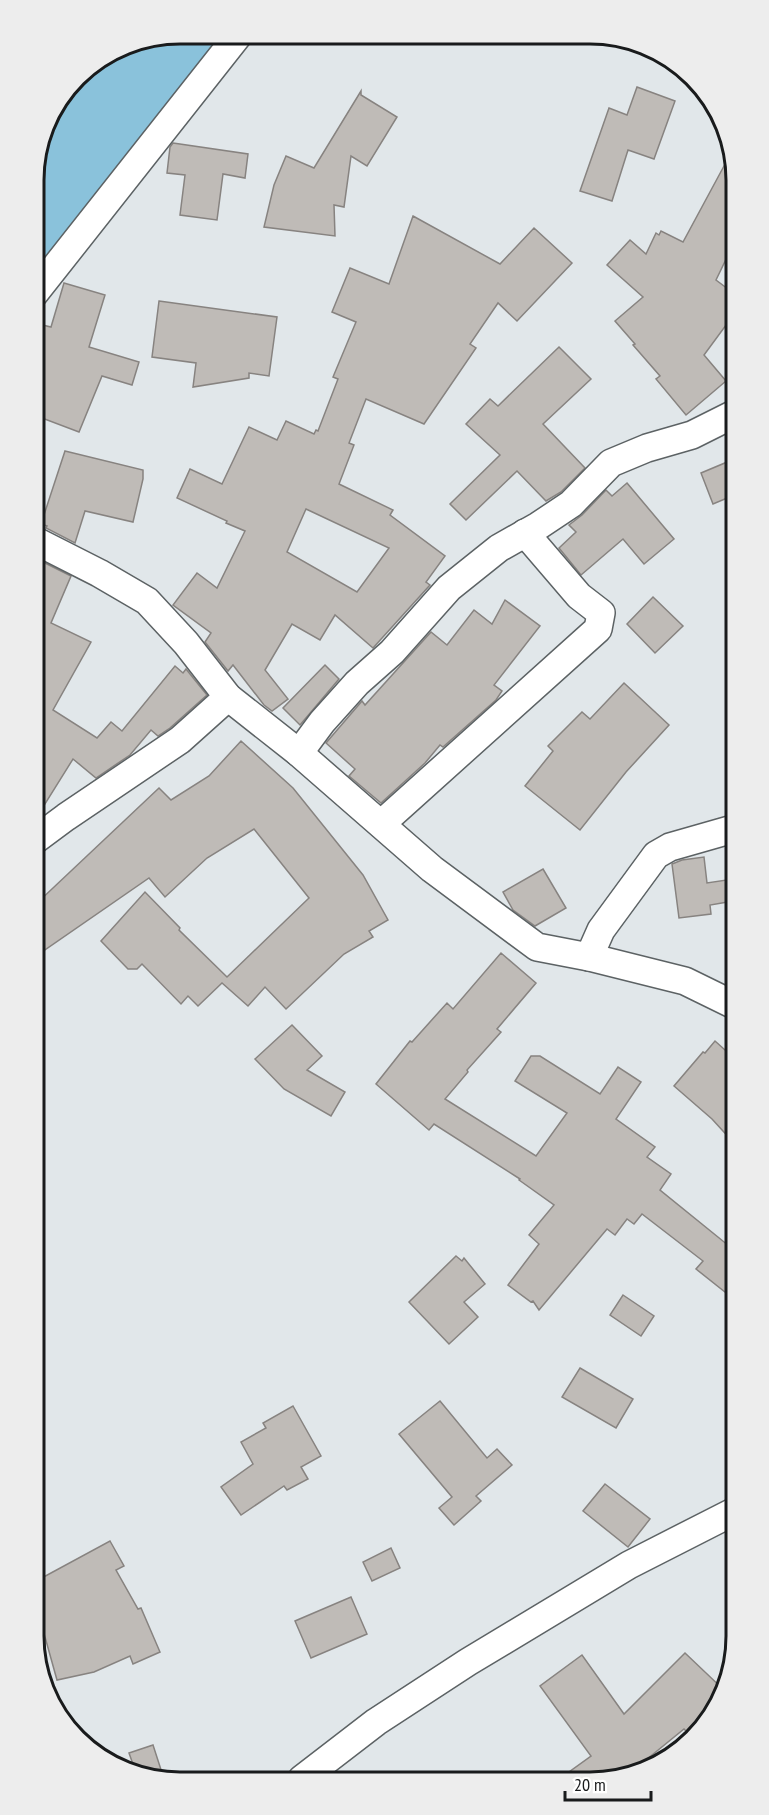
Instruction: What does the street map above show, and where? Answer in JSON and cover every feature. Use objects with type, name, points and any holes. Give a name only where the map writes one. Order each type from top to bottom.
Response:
[{"type":"street","points":[[44,281],[231,44]]},
{"type":"street","points":[[299,753],[322,722],[350,691],[392,652],[449,588],[499,548],[571,504],[611,463],[647,448],[692,435],[726,418]]},
{"type":"street","points":[[381,824],[598,629],[601,614],[579,596],[525,533]]},
{"type":"street","points":[[44,545],[147,601],[186,643],[228,697],[299,753],[432,869],[537,947],[590,957],[685,981],[725,1001]]},
{"type":"street","points":[[44,833],[180,740],[228,697]]},
{"type":"street","points":[[590,957],[601,930],[656,855],[670,847],[726,831]]},
{"type":"street","points":[[311,1772],[376,1722],[468,1662],[629,1565],[725,1516]]},
{"type":"shaded area","points":[[180,44],[224,44],[44,268],[46,153],[54,128],[66,104],[77,90],[90,77],[112,62],[145,48]]},
{"type":"building","points":[[637,87],[675,101],[654,159],[628,150],[612,201],[580,191],[609,108],[627,115]]},
{"type":"building","points":[[361,91],[361,95],[397,117],[367,166],[351,156],[344,207],[334,205],[335,236],[264,227],[274,185],[286,156],[314,168]]},
{"type":"building","points":[[173,143],[248,154],[245,178],[223,174],[217,220],[180,215],[185,175],[167,173],[170,147]]},
{"type":"building","points":[[724,165],[726,259],[716,280],[726,287],[726,325],[704,355],[726,381],[686,415],[656,379],[660,376],[615,321],[643,297],[607,265],[630,240],[646,254],[656,233],[659,235],[661,231],[683,242]]},
{"type":"building","points":[[413,216],[500,264],[534,228],[572,263],[517,321],[498,303],[470,344],[476,348],[424,424],[366,399],[349,443],[354,445],[339,484],[393,510],[390,515],[445,556],[426,582],[430,585],[373,648],[335,615],[320,640],[292,624],[265,670],[288,699],[272,711],[264,705],[233,665],[228,671],[205,642],[211,633],[173,605],[197,573],[217,588],[245,531],[177,498],[190,469],[222,484],[249,427],[277,440],[286,421],[314,434],[316,430],[318,431],[338,379],[333,377],[356,322],[332,312],[350,268],[389,284]],"holes":[[[306,509],[389,548],[357,592],[287,552]]]},
{"type":"building","points":[[64,283],[105,295],[89,347],[139,362],[132,385],[102,376],[79,432],[44,419],[44,325],[51,327]]},
{"type":"building","points":[[159,301],[277,317],[269,376],[249,373],[249,378],[193,387],[196,363],[152,357]]},
{"type":"building","points":[[559,347],[591,379],[543,424],[585,468],[561,492],[546,501],[517,471],[466,520],[450,504],[500,455],[466,424],[490,399],[498,406]]},
{"type":"building","points":[[65,451],[143,470],[133,522],[85,511],[75,543],[46,528],[44,515]]},
{"type":"building","points":[[726,463],[726,499],[713,504],[701,473]]},
{"type":"building","points":[[627,483],[674,539],[644,564],[623,539],[581,575],[559,548],[576,532],[569,525],[606,490],[612,496]]},
{"type":"building","points":[[44,562],[71,576],[51,623],[91,642],[53,710],[97,738],[111,722],[122,731],[175,666],[183,673],[186,669],[207,695],[158,736],[151,730],[130,755],[96,778],[73,759],[44,806]]},
{"type":"building","points":[[653,597],[683,626],[655,653],[627,624]]},
{"type":"building","points":[[505,600],[540,626],[494,685],[502,691],[496,700],[443,747],[440,745],[425,763],[381,803],[349,776],[355,769],[326,743],[362,701],[365,705],[431,632],[447,645],[474,610],[492,624]]},
{"type":"building","points":[[325,665],[339,679],[300,725],[283,708]]},
{"type":"building","points":[[624,683],[669,725],[626,772],[580,830],[525,786],[553,751],[548,746],[582,712],[590,719]]},
{"type":"building","points":[[241,741],[293,788],[363,875],[388,920],[369,931],[373,937],[344,954],[286,1009],[265,987],[248,1006],[222,983],[198,1006],[188,996],[181,1004],[142,964],[137,969],[128,969],[101,941],[145,892],[180,928],[179,930],[227,977],[309,898],[254,829],[207,858],[165,897],[149,878],[44,950],[44,896],[159,788],[171,800],[209,776]]},
{"type":"building","points":[[704,857],[707,883],[726,880],[726,902],[710,905],[711,914],[679,918],[672,864]]},
{"type":"building","points":[[543,869],[566,908],[535,926],[513,910],[503,892]]},
{"type":"building","points":[[501,953],[536,983],[497,1029],[501,1032],[445,1099],[536,1156],[567,1113],[515,1081],[531,1056],[540,1056],[600,1094],[618,1067],[641,1082],[616,1119],[655,1147],[647,1157],[671,1174],[660,1190],[725,1243],[725,1292],[696,1269],[703,1261],[642,1214],[634,1224],[627,1219],[615,1235],[607,1229],[539,1310],[533,1301],[531,1302],[508,1285],[539,1244],[529,1235],[554,1205],[520,1179],[434,1124],[429,1130],[376,1084],[410,1041],[412,1042],[447,1003],[453,1009]]},
{"type":"building","points":[[292,1025],[322,1056],[307,1070],[345,1092],[331,1116],[284,1089],[255,1059]]},
{"type":"building","points":[[715,1041],[725,1050],[725,1134],[674,1086],[703,1052],[705,1053]]},
{"type":"building","points":[[456,1256],[462,1261],[464,1258],[485,1284],[464,1302],[478,1317],[449,1344],[409,1302]]},
{"type":"building","points":[[623,1295],[654,1316],[641,1336],[610,1315]]},
{"type":"building","points":[[580,1368],[633,1399],[616,1428],[562,1397]]},
{"type":"building","points":[[440,1401],[487,1458],[497,1449],[512,1465],[476,1496],[481,1501],[454,1525],[439,1508],[452,1497],[399,1434]]},
{"type":"building","points":[[293,1406],[321,1456],[301,1467],[308,1479],[287,1490],[284,1486],[241,1515],[221,1487],[253,1464],[241,1442],[266,1428],[263,1423]]},
{"type":"building","points":[[605,1484],[650,1519],[628,1547],[583,1511]]},
{"type":"building","points":[[110,1541],[124,1566],[116,1570],[138,1609],[141,1608],[160,1652],[133,1664],[130,1656],[94,1672],[57,1680],[44,1633],[44,1577]]},
{"type":"building","points":[[391,1548],[400,1568],[372,1581],[363,1562]]},
{"type":"building","points":[[351,1597],[367,1634],[311,1658],[295,1621]]},
{"type":"building","points":[[685,1653],[717,1683],[703,1711],[692,1725],[651,1756],[624,1767],[589,1772],[569,1772],[591,1756],[540,1686],[582,1655],[624,1714]]},
{"type":"building","points":[[153,1745],[161,1770],[132,1762],[129,1753]]}]
